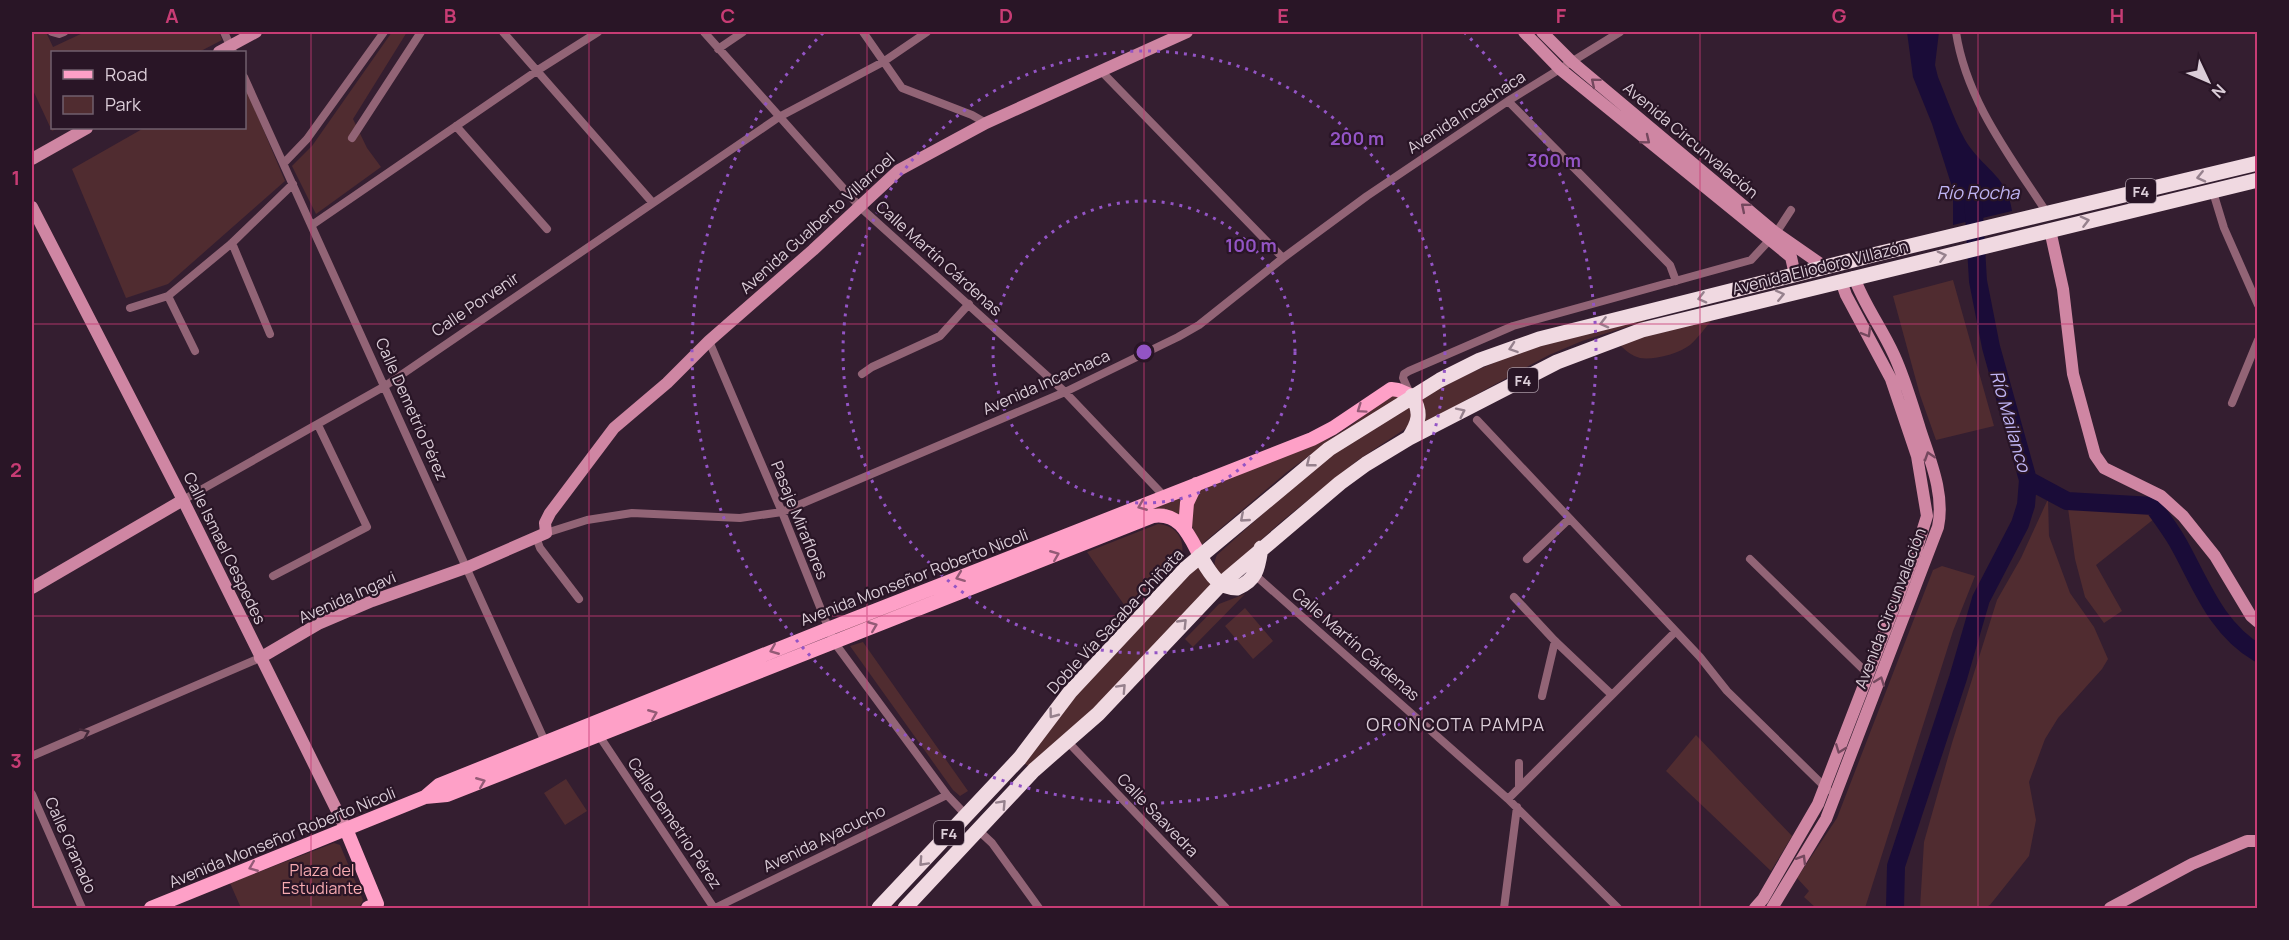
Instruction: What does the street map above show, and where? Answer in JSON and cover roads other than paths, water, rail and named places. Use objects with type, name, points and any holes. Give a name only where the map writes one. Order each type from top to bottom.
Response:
[{"type":"highway","name":"Avenida Eliodoro Villazón","points":[[1412,396],[1469,365],[1528,342],[1881,253],[2258,163]]},
{"type":"highway","name":"Avenida Eliodoro Villazón","points":[[1409,438],[1557,362],[1606,342],[1686,317],[2258,180]]},
{"type":"highway","points":[[1409,438],[1419,418],[1419,411],[1412,396]]},
{"type":"highway","name":"Doble Vía Sacaba-Chiñata","points":[[879,909],[1020,758],[1078,683],[1178,577],[1329,449],[1412,396]]},
{"type":"highway","name":"F4","points":[[905,909],[1035,770],[1098,714],[1221,584],[1261,548],[1366,464],[1409,438]]},
{"type":"highway","points":[[1200,556],[1221,584],[1237,588],[1250,581],[1255,575],[1261,548]]},
{"type":"main road","points":[[232,49],[256,32]]},
{"type":"main road","name":"Avenida Gualberto Villarroel","points":[[541,535],[550,513],[614,428],[667,383],[709,341],[899,170],[986,123],[1187,32]]},
{"type":"main road","name":"Avenida Circunvalación","points":[[1524,32],[1560,69],[1773,237],[1825,267]]},
{"type":"main road","name":"Avenida Circunvalación","points":[[1542,32],[1572,62],[1773,237],[1791,257],[1795,275]]},
{"type":"main road","points":[[32,159],[85,129]]},
{"type":"main road","name":"Calle Ismael Cespedes","points":[[32,207],[183,500],[346,829],[374,907]]},
{"type":"main road","points":[[2050,230],[2063,289],[2073,374],[2094,455],[2104,468],[2161,496],[2183,516],[2215,556],[2250,616],[2258,622]]},
{"type":"main road","name":"Avenida Circunvalación","points":[[1755,909],[1818,804],[1869,675],[1923,550],[1940,517],[1938,488],[1910,395],[1893,354],[1848,279]]},
{"type":"main road","name":"Avenida Circunvalación","points":[[1772,909],[1826,819],[1837,793],[1923,550],[1927,516],[1917,456],[1883,360],[1846,295],[1848,279]]},
{"type":"main road","name":"Avenida Monseñor Roberto Nicoli","points":[[151,909],[425,797],[439,785],[548,748],[828,629],[1312,439],[1333,428],[1391,389],[1412,396]]},
{"type":"main road","points":[[1196,484],[1187,503],[1185,528],[1200,556]]},
{"type":"main road","points":[[1924,491],[1938,488]]},
{"type":"main road","name":"Calle Porvenir","points":[[32,588],[183,500]]},
{"type":"main road","name":"Avenida Monseñor Roberto Nicoli","points":[[595,729],[834,642],[1153,516],[1171,517],[1185,528]]},
{"type":"main road","name":"Avenida Ingavi","points":[[260,658],[318,624],[372,601],[468,567],[541,535]]},
{"type":"main road","points":[[2110,909],[2192,864],[2247,841],[2258,841]]},
{"type":"main road","points":[[1777,874],[1788,882]]},
{"type":"street","points":[[52,32],[59,34],[64,32]]},
{"type":"street","points":[[224,32],[232,49]]},
{"type":"street","points":[[284,163],[308,139],[384,32]]},
{"type":"street","points":[[352,138],[421,32]]},
{"type":"street","points":[[503,32],[652,202]]},
{"type":"street","points":[[312,225],[538,70],[598,32]]},
{"type":"street","name":"Calle Martín Cárdenas","points":[[704,32],[860,207],[1065,392],[1164,496]]},
{"type":"street","points":[[718,49],[743,32]]},
{"type":"street","points":[[863,32],[902,88],[972,115],[986,123]]},
{"type":"street","name":"Calle Porvenir","points":[[183,500],[385,386],[779,117],[883,62],[927,32]]},
{"type":"street","name":"Avenida Incachaca","points":[[541,535],[587,520],[632,513],[740,518],[782,512],[1065,392],[1198,325],[1367,196],[1508,101],[1620,32]]},
{"type":"street","points":[[1956,32],[1969,83],[1990,124],[2047,213]]},
{"type":"street","points":[[1102,72],[1284,258]]},
{"type":"street","name":"Calle Demetrio Pérez","points":[[246,81],[468,567],[548,748]]},
{"type":"street","points":[[1508,101],[1670,265],[1676,281]]},
{"type":"street","points":[[456,126],[547,229]]},
{"type":"street","points":[[130,308],[168,296],[232,243],[293,184]]},
{"type":"street","points":[[2213,192],[2224,228],[2258,305]]},
{"type":"street","points":[[1412,396],[1404,374],[1514,326],[1751,260],[1773,237],[1791,210]]},
{"type":"street","points":[[232,243],[270,334]]},
{"type":"street","points":[[168,296],[195,351]]},
{"type":"street","points":[[862,374],[872,367],[940,336],[969,304]]},
{"type":"street","points":[[2232,403],[2258,340]]},
{"type":"street","name":"Pasaje Miraflores","points":[[709,341],[782,512],[834,642],[946,795],[966,814]]},
{"type":"street","points":[[1477,420],[1700,657],[1727,691],[1824,788],[1837,793]]},
{"type":"street","points":[[273,576],[367,527],[318,425]]},
{"type":"street","points":[[1527,559],[1569,519]]},
{"type":"street","points":[[541,535],[540,548],[579,599]]},
{"type":"street","points":[[1750,559],[1869,675]]},
{"type":"street","name":"Calle Martín Cárdenas","points":[[1255,575],[1517,807],[1618,909]]},
{"type":"street","points":[[1514,597],[1555,642],[1612,695]]},
{"type":"street","points":[[1508,799],[1675,632]]},
{"type":"street","points":[[1542,696],[1555,642]]},
{"type":"street","name":"Avenida Ingavi","points":[[32,756],[260,658]]},
{"type":"street","name":"Calle Demetrio Pérez","points":[[595,729],[714,909]]},
{"type":"street","name":"Calle Saavedra","points":[[1068,742],[1226,909]]},
{"type":"street","points":[[1519,788],[1520,763]]},
{"type":"street","name":"Calle Granado","points":[[32,794],[82,909]]},
{"type":"street","name":"Avenida Ayacucho","points":[[714,909],[946,795]]},
{"type":"street","points":[[1504,909],[1517,807]]},
{"type":"street","points":[[978,830],[992,843],[1039,909]]},
{"type":"water","name":"Río Rocha","points":[[1907,32],[1939,32],[1935,65],[1948,103],[1969,146],[2006,190],[2012,211],[1953,225],[1953,190],[1932,124],[1913,77]]},
{"type":"waterway","name":"Río Mailanco","points":[[1895,908],[1896,866],[1958,678],[1981,599],[2020,524],[2026,505],[2028,480],[1991,347],[1978,281],[1973,197]]},
{"type":"waterway","points":[[2028,480],[2067,501],[2153,506],[2177,541],[2210,603],[2230,631],[2258,653]]},
{"type":"district","name":"ORONCOTA PAMPA","points":[[1456,724]]},
{"type":"park label","name":"Plaza del Estudiante","points":[[322,879]]}]
